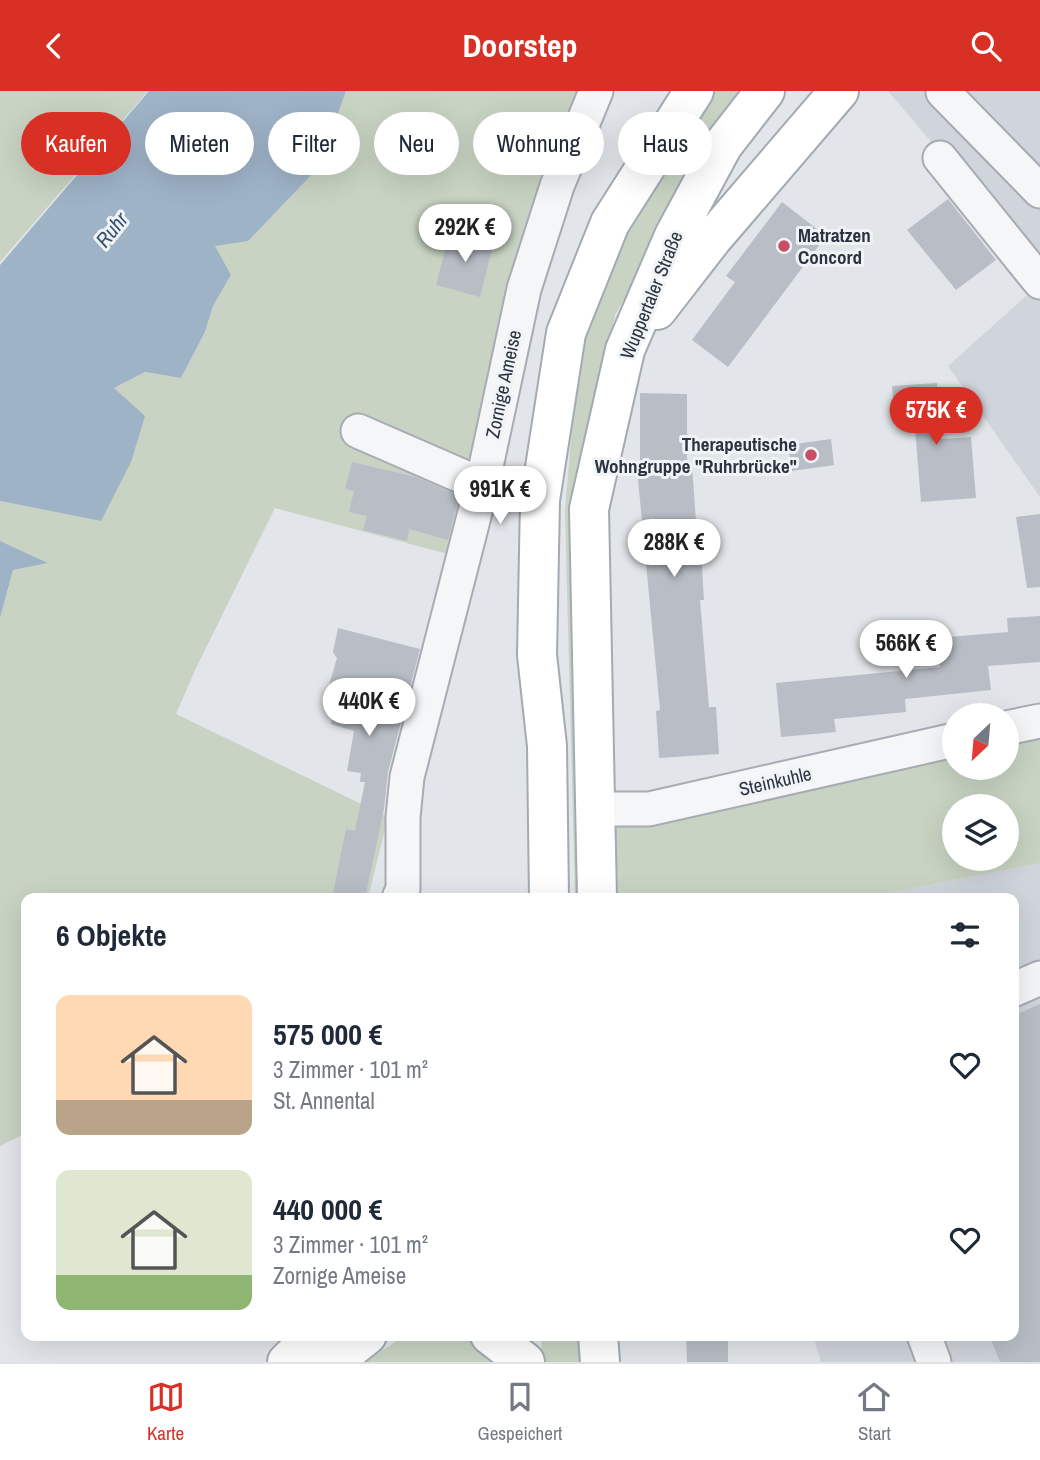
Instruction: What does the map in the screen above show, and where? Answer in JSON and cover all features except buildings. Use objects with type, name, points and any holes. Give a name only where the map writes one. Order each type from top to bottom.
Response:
[{"type":"main road","points":[[548,893],[547,747],[537,656],[540,500],[566,333],[610,223],[694,91]]},
{"type":"main road","name":"Wuppertaler Straße","points":[[597,893],[589,509],[625,350],[674,236],[692,202],[723,145],[765,91]]},
{"type":"main road","points":[[625,350],[712,239],[839,91]]},
{"type":"main road","points":[[287,1362],[309,1341]]},
{"type":"main road","points":[[333,1362],[368,1341]]},
{"type":"main road","points":[[498,1341],[525,1362]]},
{"type":"main road","points":[[539,1341],[539,1362]]},
{"type":"main road","points":[[598,1341],[600,1362]]},
{"type":"street","name":"Zornige Ameise","points":[[401,893],[407,777],[482,485],[524,289],[557,186],[596,91]]},
{"type":"street","points":[[943,92],[1040,191]]},
{"type":"street","points":[[940,157],[1040,282]]},
{"type":"street","points":[[358,431],[482,485]]},
{"type":"street","points":[[1019,725],[1040,721]]},
{"type":"street","name":"Steinkuhle","points":[[595,809],[649,809],[942,743]]},
{"type":"street","points":[[1019,987],[1040,978]]},
{"type":"street","points":[[926,1341],[934,1362]]},
{"type":"shaded area","points":[[888,91],[1040,91],[1040,269]]},
{"type":"shaded area","points":[[1036,287],[1040,292],[1040,497],[948,366]]},
{"type":"shaded area","points":[[1040,863],[1040,1362],[821,1362],[815,1341],[1019,1341],[1019,893],[888,893],[1000,871],[1019,871],[1019,867]]},
{"type":"green space","points":[[0,91],[148,91],[130,112],[21,112],[21,175],[75,175],[0,262]]},
{"type":"green space","points":[[346,91],[592,91],[586,112],[473,112],[473,175],[567,175],[452,555],[275,508],[176,714],[388,817],[369,893],[21,893],[21,1136],[0,1146],[0,618],[13,570],[47,563],[0,541],[0,501],[101,521],[114,388],[145,372],[181,378],[205,332],[213,306],[231,275],[214,246],[308,175],[360,175],[360,112],[339,112]]},
{"type":"green space","points":[[705,91],[752,91],[712,150],[712,112],[692,112]]},
{"type":"green space","points":[[651,175],[698,175],[615,315],[576,508],[580,893],[575,893],[565,511],[579,344],[617,229]]},
{"type":"green space","points":[[1040,723],[1040,863],[1019,867],[1019,794],[942,794],[942,871],[1000,871],[888,893],[609,893],[603,811],[942,745],[942,781],[1018,781],[1019,729]]},
{"type":"green space","points":[[397,1341],[496,1341],[523,1362],[365,1362]]},
{"type":"green space","points":[[542,1341],[595,1341],[597,1362],[541,1362]]},
{"type":"water","name":"Ruhr","points":[[149,91],[346,91],[339,112],[268,112],[268,175],[311,175],[248,241],[215,246],[231,275],[213,306],[205,332],[181,378],[145,372],[114,388],[145,416],[131,462],[101,521],[0,501],[0,265],[77,175],[131,175],[131,112]]},
{"type":"water","points":[[0,541],[48,563],[13,570],[0,618]]},
{"type":"place","name":"Matratzen Concord","points":[[784,246]]},
{"type":"place","name":"Therapeutische Wohngruppe \"Ruhrbrücke\"","points":[[811,455]]}]
